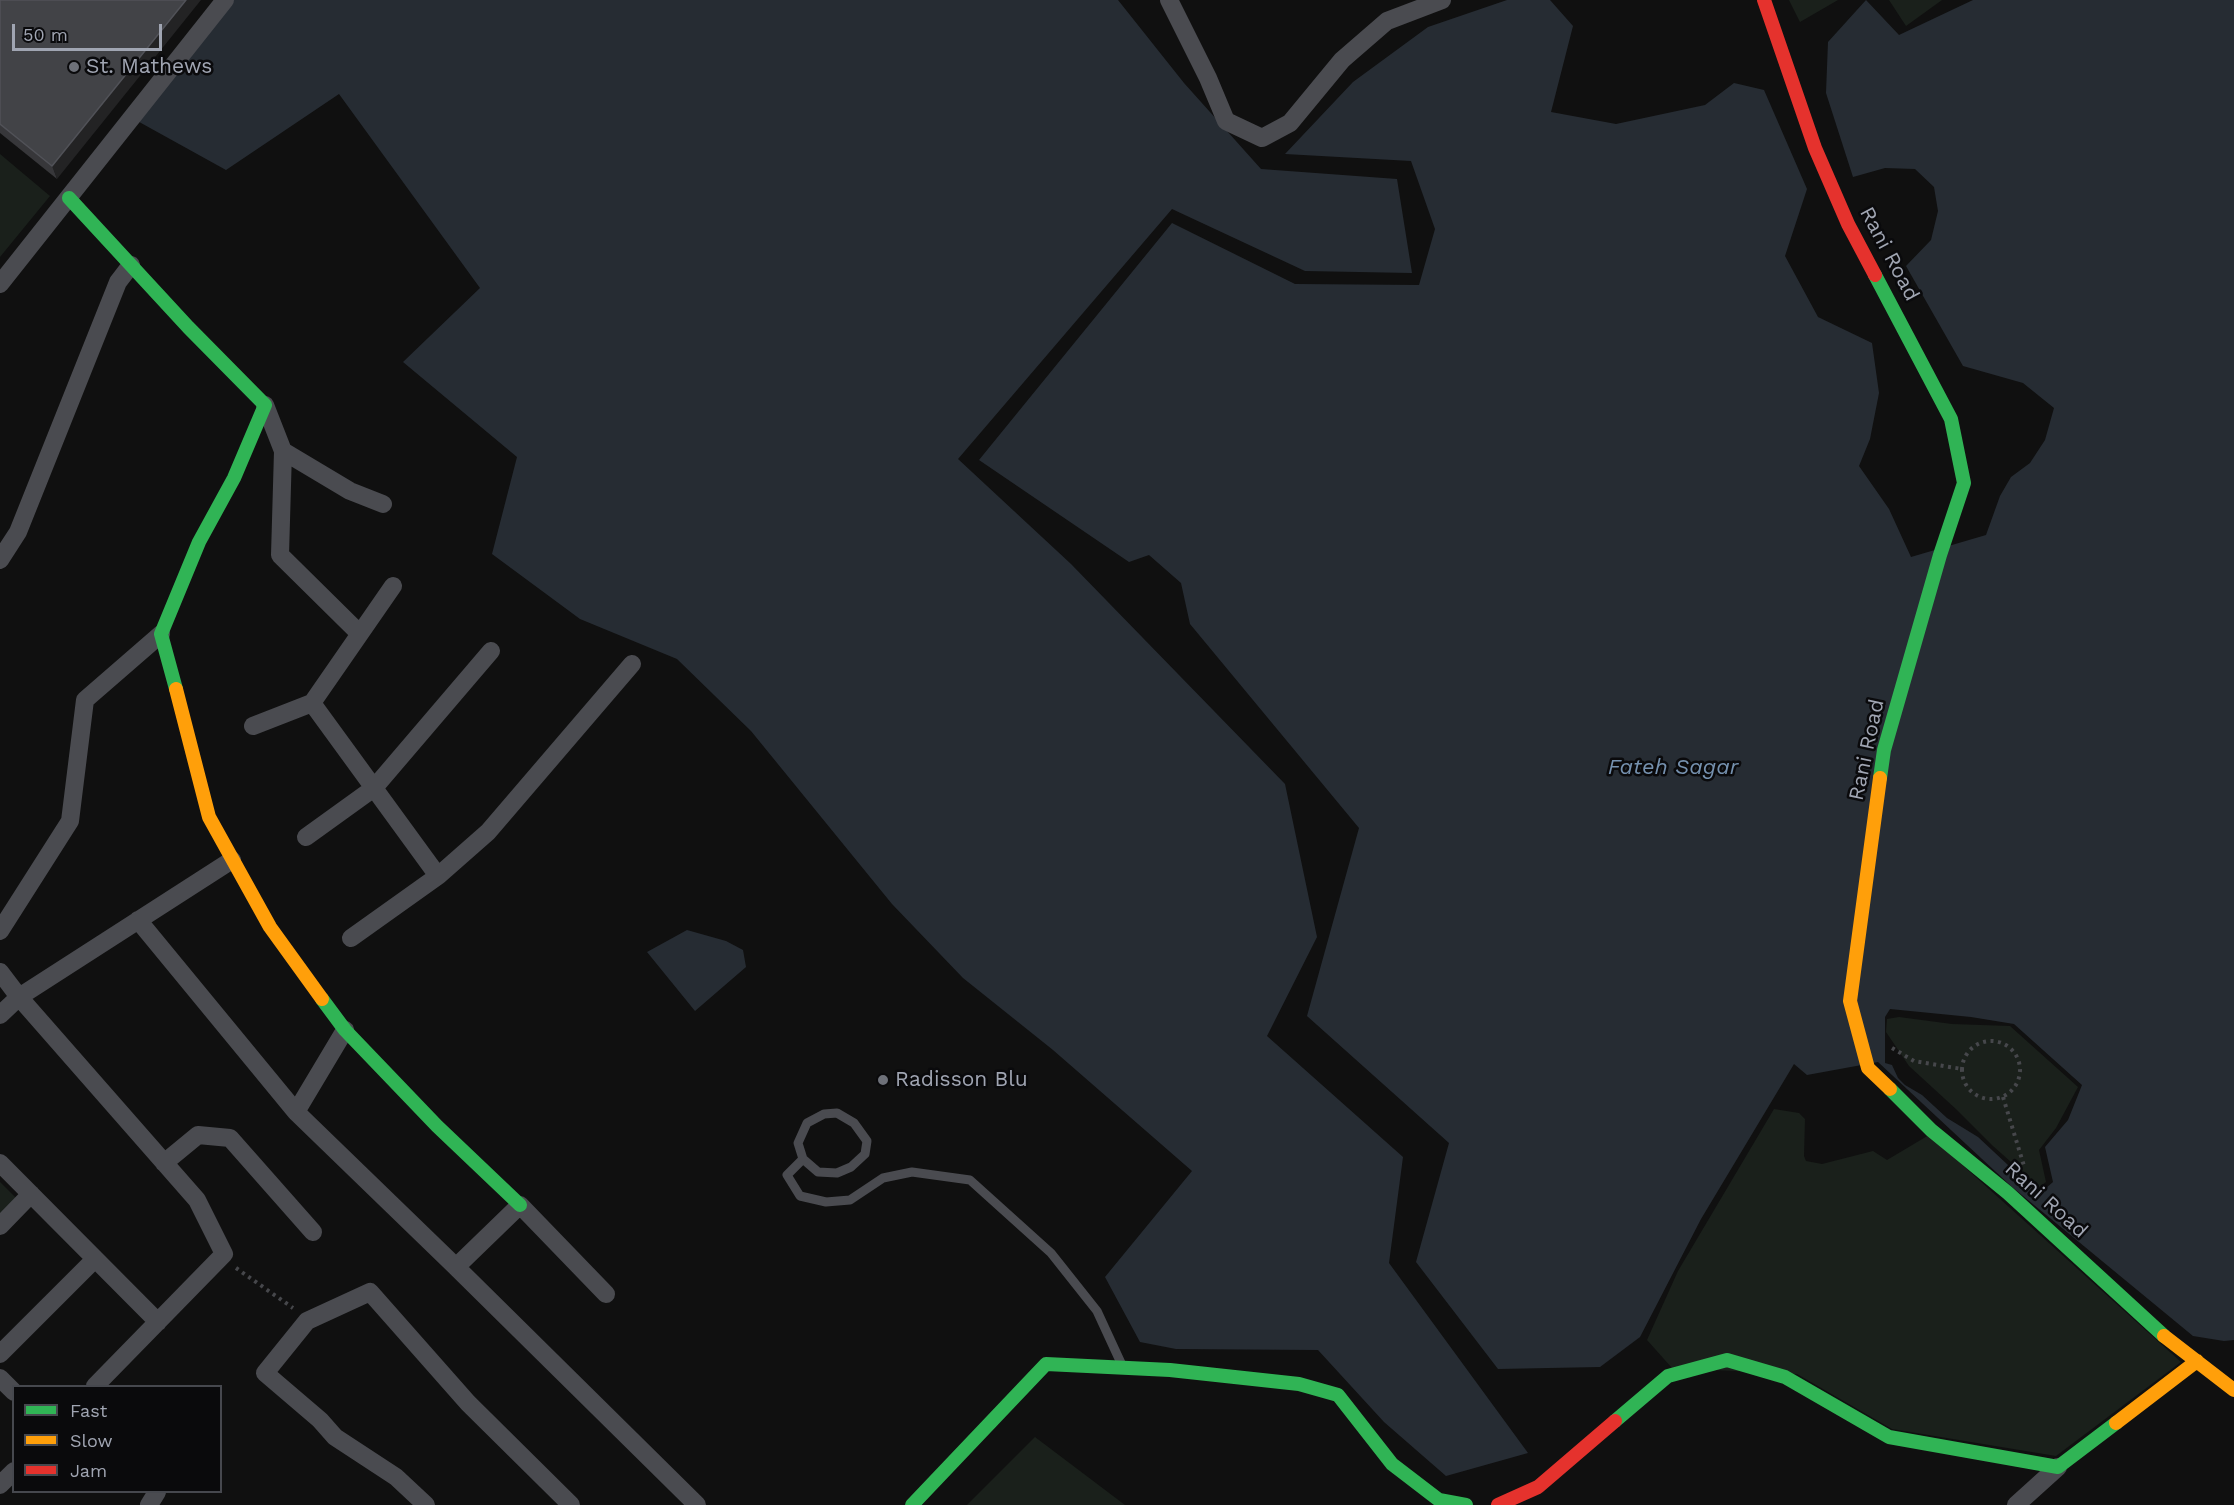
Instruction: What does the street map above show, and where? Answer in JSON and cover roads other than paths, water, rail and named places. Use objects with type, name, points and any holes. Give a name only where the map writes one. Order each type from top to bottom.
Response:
[{"type":"street","points":[[0,284],[225,0]]},
{"type":"street","points":[[1169,0],[1208,78],[1226,121],[1262,138],[1290,123],[1342,60],[1387,21],[1442,0]]},
{"type":"street","name":"Rani Road","points":[[1764,0],[1815,148],[1848,224],[1951,419],[1964,483],[1940,555],[1884,750],[1850,1000],[1868,1068],[1931,1130],[2008,1193],[2163,1335],[2234,1390]]},
{"type":"street","points":[[69,198],[265,405],[283,451],[280,555],[359,633]]},
{"type":"street","points":[[0,560],[18,532],[118,282],[131,265]]},
{"type":"street","points":[[0,931],[70,821],[85,700],[161,634],[199,542],[234,478],[265,405]]},
{"type":"street","points":[[283,451],[350,490],[383,504]]},
{"type":"street","points":[[253,726],[312,703],[393,586]]},
{"type":"street","points":[[161,634],[209,817],[270,927],[345,1030],[437,1126],[520,1205],[606,1294]]},
{"type":"street","points":[[306,837],[374,788],[491,651]]},
{"type":"street","points":[[351,938],[438,876],[488,832],[632,664]]},
{"type":"street","points":[[312,703],[438,876]]},
{"type":"street","points":[[0,1015],[19,996],[232,860]]},
{"type":"street","points":[[138,920],[296,1112],[697,1505]]},
{"type":"street","points":[[0,972],[196,1200],[224,1254],[96,1385]]},
{"type":"street","points":[[296,1112],[345,1030]]},
{"type":"street","points":[[164,1163],[198,1135],[230,1138],[313,1232]]},
{"type":"street","points":[[0,1163],[158,1322]]},
{"type":"street","points":[[0,1226],[31,1194]]},
{"type":"street","points":[[456,1267],[520,1205]]},
{"type":"street","points":[[0,1354],[95,1259]]},
{"type":"street","points":[[426,1505],[396,1477],[335,1437],[320,1420],[265,1373],[307,1321],[370,1292],[468,1403],[571,1505]]},
{"type":"street","points":[[1498,1505],[1538,1487],[1668,1376],[1727,1360],[1785,1377],[1889,1437],[2058,1467]]},
{"type":"street","points":[[2016,1505],[2058,1467],[2197,1361]]},
{"type":"street","points":[[912,1505],[1046,1364],[1170,1370],[1299,1384],[1338,1395],[1392,1464],[1439,1500],[1466,1505]]},
{"type":"street","points":[[0,1378],[12,1390]]},
{"type":"street","points":[[0,1485],[12,1473]]},
{"type":"lane","points":[[824,1113],[837,1113],[854,1123],[867,1141],[865,1154],[851,1167],[837,1173],[818,1172],[803,1159],[798,1143],[807,1123],[824,1113]]},
{"type":"lane","points":[[803,1159],[787,1175],[800,1196],[826,1202],[850,1200],[883,1178],[912,1172],[970,1180],[1051,1253],[1097,1311],[1123,1368]]},
{"type":"water","points":[[223,0],[1118,0],[1184,83],[1261,169],[1397,179],[1412,273],[1305,271],[1172,209],[958,459],[1071,564],[1285,784],[1317,937],[1267,1036],[1403,1157],[1389,1263],[1528,1453],[1446,1476],[1384,1422],[1318,1350],[1176,1349],[1140,1342],[1105,1277],[1192,1171],[1053,1050],[963,978],[892,904],[751,731],[677,659],[580,619],[492,554],[517,457],[403,362],[480,288],[339,94],[226,170],[132,118]]},
{"type":"water","name":"Fateh Sagar","points":[[1507,0],[1550,0],[1573,26],[1551,112],[1616,124],[1705,105],[1734,83],[1764,90],[1807,189],[1785,256],[1818,317],[1872,343],[1879,393],[1870,439],[1859,466],[1889,509],[1911,557],[1986,535],[2000,496],[2011,477],[2030,463],[2045,440],[2054,408],[2023,383],[1963,366],[1906,266],[1931,240],[1938,211],[1934,187],[1915,169],[1885,168],[1853,177],[1826,93],[1828,42],[1866,0],[1899,35],[1973,0],[2234,0],[2234,1340],[2224,1341],[2193,1336],[2011,1186],[1878,1062],[1807,1075],[1794,1064],[1701,1219],[1640,1337],[1600,1367],[1498,1369],[1416,1262],[1449,1143],[1307,1016],[1359,828],[1190,624],[1181,583],[1149,555],[1129,562],[979,460],[1172,223],[1295,284],[1419,285],[1435,229],[1411,161],[1285,154],[1353,82],[1428,27]],"holes":[[[1890,1009],[2014,1024],[2082,1085],[2068,1120],[2045,1147],[2053,1182],[2039,1194],[1978,1137],[1947,1118],[1922,1095],[1905,1085],[1898,1078],[1892,1065],[1885,1063],[1885,1017]]]},
{"type":"water","points":[[687,930],[726,941],[743,950],[746,967],[695,1011],[647,952]]},
{"type":"place","name":"St. Mathews","points":[[74,67]]},
{"type":"place","name":"Radisson Blu","points":[[883,1080]]}]
